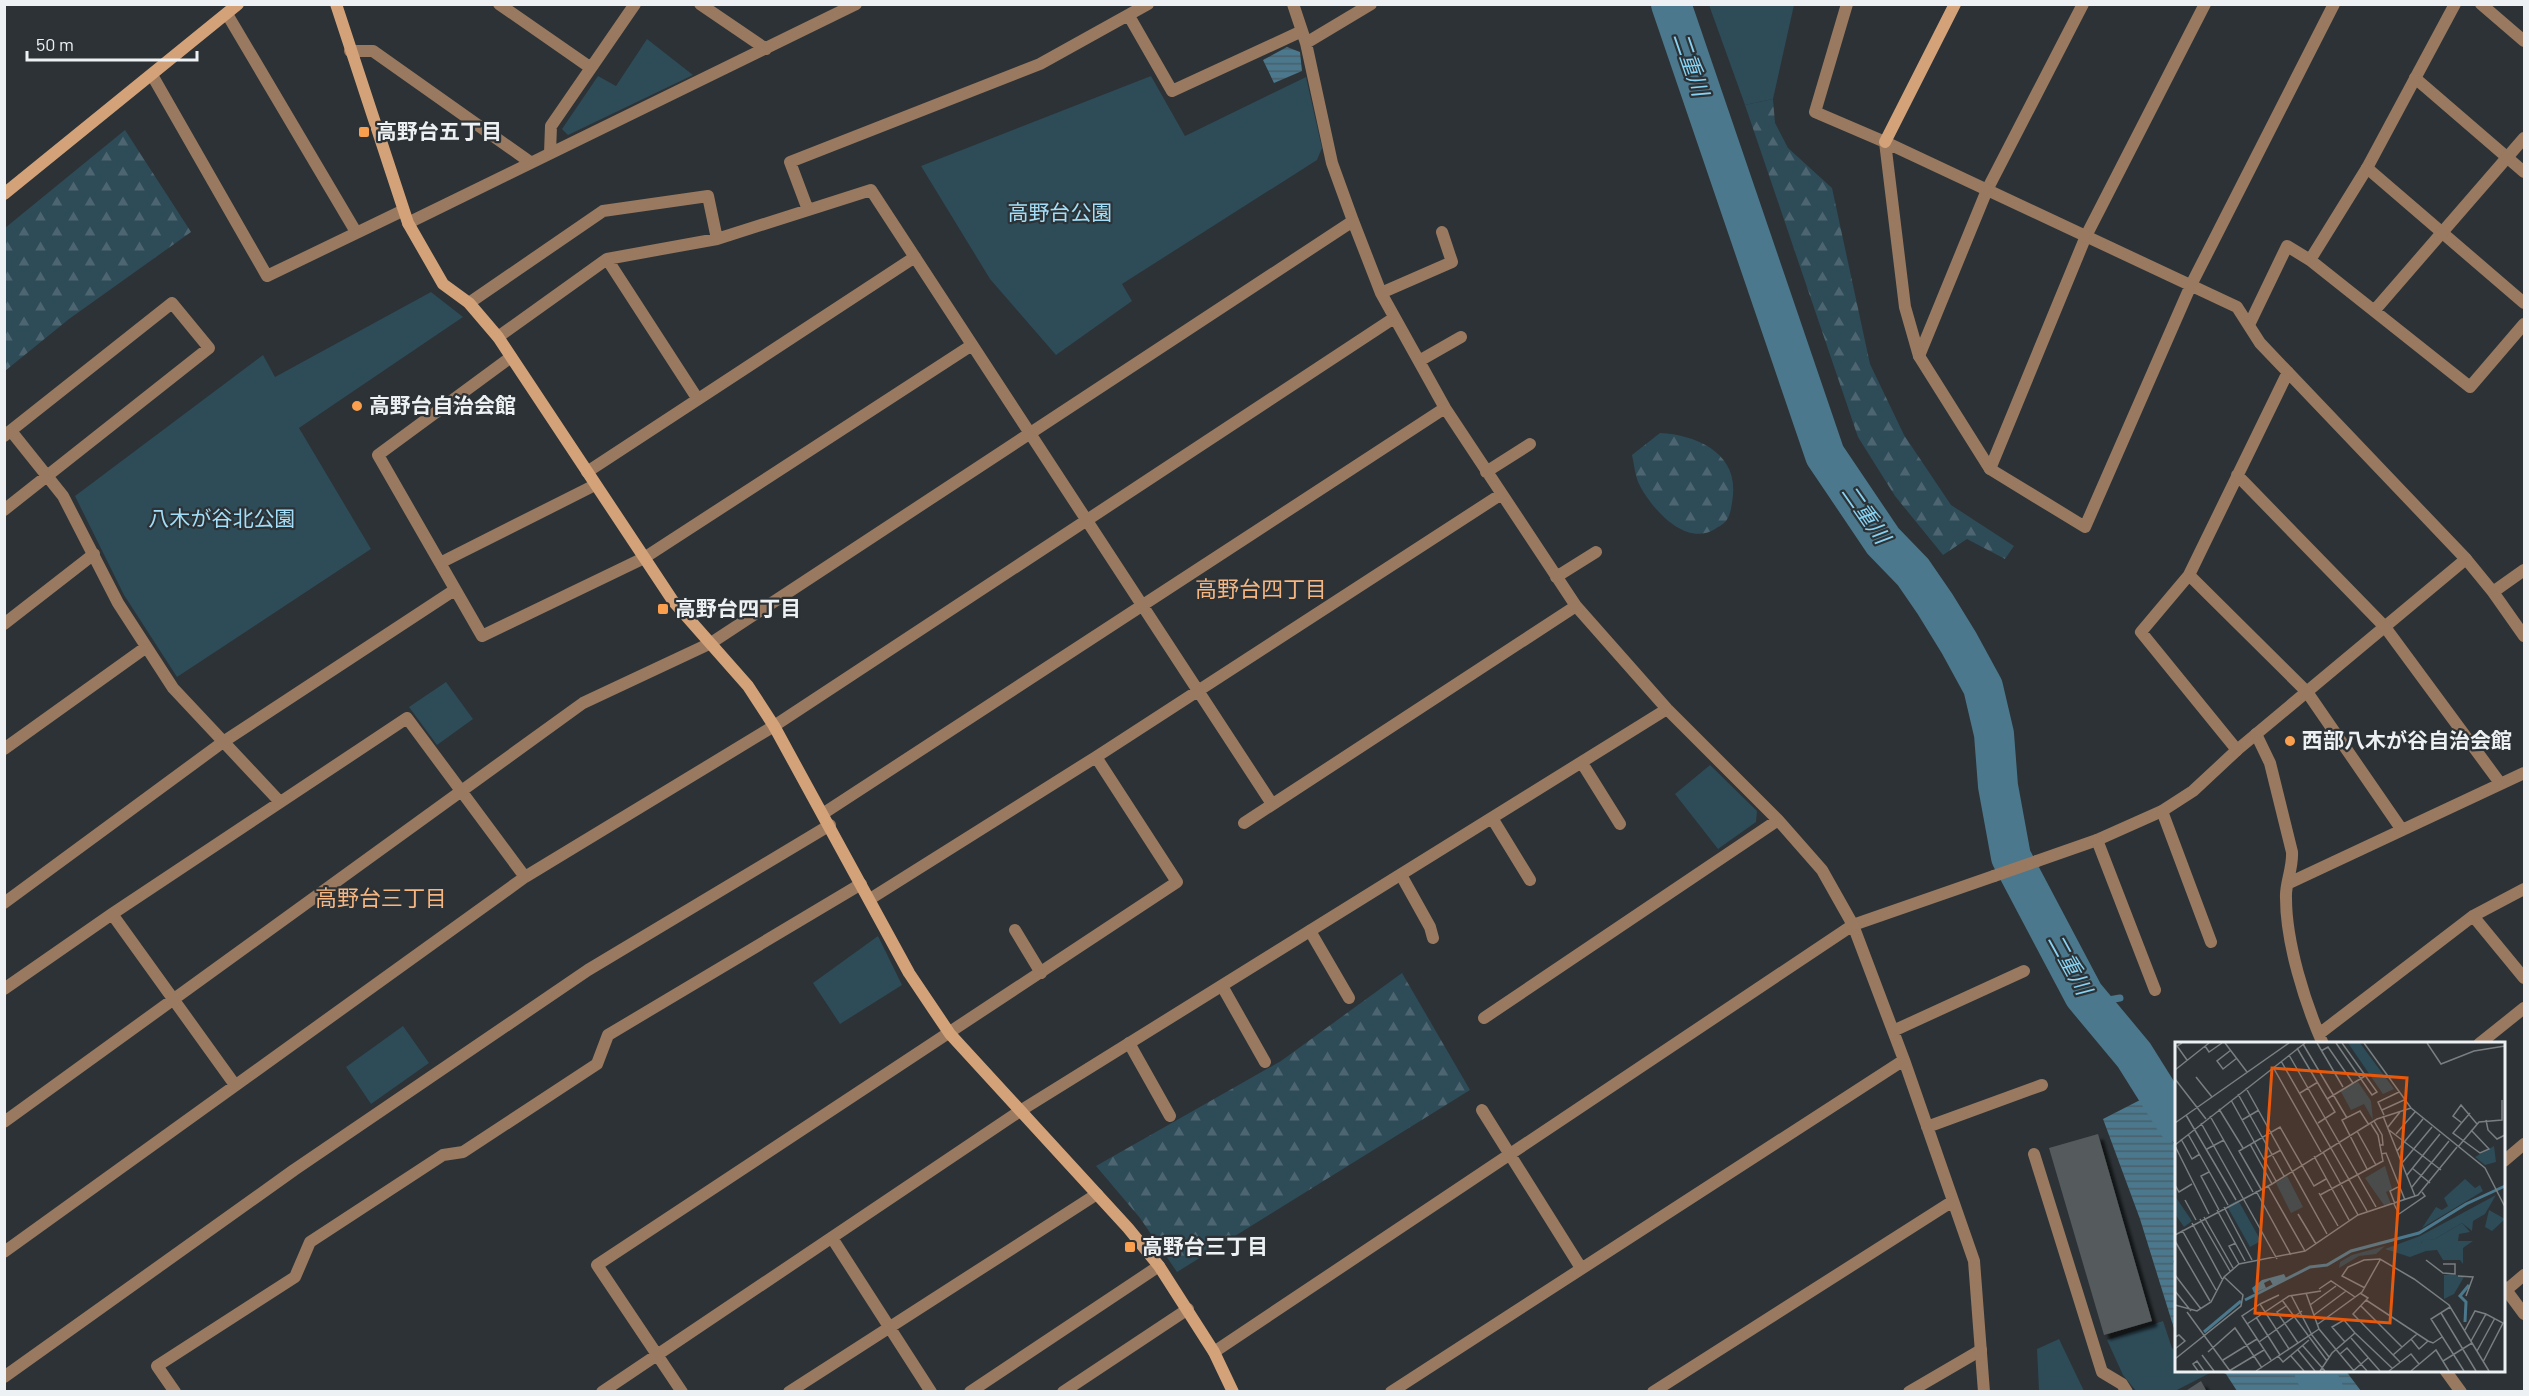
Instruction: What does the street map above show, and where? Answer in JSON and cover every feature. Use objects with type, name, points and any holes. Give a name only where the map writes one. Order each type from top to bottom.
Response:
[{"type":"street","points":[[4,195],[238,4]]},
{"type":"street","points":[[336,4],[402,211],[443,284],[469,303],[498,337],[673,601],[748,686],[824,813],[909,974],[950,1034],[1097,1194],[1159,1266],[1214,1352],[1233,1392]]},
{"type":"street","points":[[499,4],[591,68]]},
{"type":"street","points":[[550,153],[551,126],[635,4]]},
{"type":"street","points":[[700,4],[766,50]]},
{"type":"street","points":[[408,223],[530,162],[766,50],[856,4]]},
{"type":"street","points":[[808,210],[790,162],[1041,64],[1148,4]]},
{"type":"street","points":[[1293,4],[1304,38],[1332,163],[1353,221],[1381,293],[1445,408],[1500,495],[1576,606],[1667,709],[1778,820],[1821,870],[1853,925],[1904,1060],[1974,1261],[1984,1392]]},
{"type":"street","points":[[1129,16],[1172,91],[1304,38],[1371,4]]},
{"type":"street","points":[[1847,4],[1815,112],[1885,142],[2237,307],[2260,343],[2466,559],[2524,636]]},
{"type":"street","points":[[1955,4],[1885,142],[1905,307],[1919,356],[1990,469],[2085,527],[2191,285],[2334,4]]},
{"type":"street","points":[[1919,356],[1987,190],[2083,4]]},
{"type":"street","points":[[1990,469],[2086,237],[2205,4]]},
{"type":"street","points":[[2310,260],[2367,168],[2455,4]]},
{"type":"street","points":[[2481,4],[2524,41]]},
{"type":"street","points":[[227,14],[356,232]]},
{"type":"street","points":[[350,51],[374,51],[530,162]]},
{"type":"street","points":[[152,75],[267,276],[402,211]]},
{"type":"street","points":[[2415,78],[2524,172]]},
{"type":"street","points":[[2374,311],[2524,138]]},
{"type":"street","points":[[2367,168],[2524,303]]},
{"type":"street","points":[[498,337],[608,259],[717,239],[871,190],[1272,804]]},
{"type":"street","points":[[469,303],[603,211],[708,196],[717,239]]},
{"type":"street","points":[[4,1122],[583,703],[711,643],[1353,221]]},
{"type":"street","points":[[1381,293],[1452,262],[1442,232]]},
{"type":"street","points":[[2249,325],[2287,246],[2310,260],[2470,387],[2524,324]]},
{"type":"street","points":[[587,472],[915,257]]},
{"type":"street","points":[[608,259],[697,398]]},
{"type":"street","points":[[4,510],[48,476],[209,348],[172,303],[8,433],[48,476],[63,496],[145,648],[173,688],[280,802]]},
{"type":"street","points":[[4,1252],[525,877],[774,726],[1394,318]]},
{"type":"street","points":[[1419,361],[1461,337]]},
{"type":"street","points":[[511,357],[378,455],[440,563],[453,591],[482,636],[644,558],[972,345]]},
{"type":"street","points":[[2237,750],[2141,632],[2189,575],[2288,372]]},
{"type":"street","points":[[824,813],[1445,408]]},
{"type":"street","points":[[1486,472],[1530,444]]},
{"type":"street","points":[[2237,475],[2385,627],[2500,783]]},
{"type":"street","points":[[440,563],[595,484]]},
{"type":"street","points":[[870,899],[1096,757],[1197,689],[1500,495]]},
{"type":"street","points":[[1556,577],[1596,552]]},
{"type":"street","points":[[4,624],[94,554]]},
{"type":"street","points":[[1214,1352],[1853,925],[2097,840],[2162,811],[2193,791],[2237,750],[2466,559]]},
{"type":"street","points":[[2493,592],[2524,570]]},
{"type":"street","points":[[2189,575],[2307,692],[2402,830]]},
{"type":"street","points":[[4,903],[223,742],[453,591]]},
{"type":"street","points":[[1244,823],[1576,606]]},
{"type":"street","points":[[4,749],[145,648]]},
{"type":"street","points":[[602,1392],[1020,1111],[1667,709]]},
{"type":"street","points":[[4,989],[112,914],[407,718],[525,877]]},
{"type":"street","points":[[2256,734],[2270,763],[2292,852],[2293,865],[2286,898],[2291,938],[2302,984],[2321,1039],[2473,916],[2524,889]]},
{"type":"street","points":[[682,1392],[597,1265],[1177,882],[1096,757]]},
{"type":"street","points":[[1582,763],[1620,824]]},
{"type":"street","points":[[2289,882],[2524,772]]},
{"type":"street","points":[[2162,811],[2211,942]]},
{"type":"street","points":[[1492,819],[1530,880]]},
{"type":"street","points":[[1484,1018],[1778,820]]},
{"type":"street","points":[[4,1377],[294,1170],[588,970],[830,825]]},
{"type":"street","points":[[2097,840],[2155,990]]},
{"type":"street","points":[[1401,875],[1430,927],[1433,938]]},
{"type":"street","points":[[175,1392],[157,1366],[295,1277],[310,1242],[443,1155],[463,1152],[597,1064],[609,1035],[861,884]]},
{"type":"street","points":[[112,914],[234,1085]]},
{"type":"street","points":[[2473,916],[2524,978]]},
{"type":"street","points":[[1015,930],[1041,973]]},
{"type":"street","points":[[1310,931],[1350,998]]},
{"type":"street","points":[[1893,1031],[2024,971]]},
{"type":"street","points":[[1222,986],[1265,1062]]},
{"type":"street","points":[[2482,1042],[2524,1008]]},
{"type":"street","points":[[1129,1043],[1170,1116]]},
{"type":"street","points":[[1391,1392],[1904,1060]]},
{"type":"street","points":[[1927,1127],[2042,1085]]},
{"type":"street","points":[[1482,1110],[1508,1155],[1581,1268]]},
{"type":"street","points":[[2505,1160],[2524,1144]]},
{"type":"street","points":[[2034,1154],[2102,1372],[2122,1384],[2127,1392]]},
{"type":"street","points":[[789,1392],[1097,1194]]},
{"type":"street","points":[[1653,1392],[1953,1201]]},
{"type":"street","points":[[832,1238],[931,1392]]},
{"type":"street","points":[[970,1392],[1159,1266]]},
{"type":"street","points":[[2505,1289],[2524,1275]]},
{"type":"street","points":[[2505,1291],[2524,1314]]},
{"type":"street","points":[[1063,1392],[1188,1309]]},
{"type":"street","points":[[1909,1392],[1980,1350]]},
{"type":"street","points":[[2446,1372],[2461,1392]]},
{"type":"green space","points":[[1709,5],[1794,5],[1773,99],[1745,105]]},
{"type":"green space","points":[[647,39],[693,75],[568,135],[562,129],[598,76],[616,86]]},
{"type":"green space","name":"高野台公園","points":[[1151,76],[1185,136],[1306,77],[1322,148],[1317,160],[1122,284],[1132,301],[1056,355],[990,279],[921,166]]},
{"type":"green space","points":[[1773,99],[1775,123],[1788,148],[1832,188],[1870,364],[1904,435],[1951,505],[2014,546],[2005,559],[1967,539],[1943,555],[1895,496],[1858,437],[1745,105]]},
{"type":"green space","points":[[125,130],[191,232],[69,319],[5,371],[5,228]]},
{"type":"green space","name":"八木が谷北公園","points":[[431,292],[463,317],[299,428],[371,549],[177,677],[124,595],[75,496],[263,355],[275,377]]},
{"type":"green space","points":[[1660,433],[1674,434],[1700,442],[1721,457],[1728,467],[1732,480],[1731,509],[1726,521],[1715,529],[1704,533],[1692,533],[1681,529],[1660,513],[1638,482],[1632,455]]},
{"type":"green space","points":[[446,682],[473,719],[437,745],[409,707]]},
{"type":"green space","points":[[1710,765],[1757,811],[1756,822],[1718,849],[1675,794]]},
{"type":"green space","points":[[878,936],[902,985],[840,1024],[813,983]]},
{"type":"green space","points":[[1402,973],[1470,1090],[1177,1272],[1140,1218],[1096,1166],[1281,1061]]},
{"type":"green space","points":[[403,1026],[429,1063],[371,1104],[346,1067]]},
{"type":"green space","points":[[2163,1321],[2172,1348],[2175,1350],[2175,1372],[2212,1372],[2175,1391],[2136,1391],[2123,1375],[2107,1340]]},
{"type":"green space","points":[[2059,1339],[2084,1391],[2039,1391],[2037,1349]]},
{"type":"shaded area","points":[[1287,47],[1300,52],[1302,71],[1274,83],[1263,60]]},
{"type":"shaded area","points":[[2142,1099],[2157,1124],[2175,1145],[2175,1260],[2173,1261],[2175,1265],[2175,1332],[2140,1219],[2103,1119]]},
{"type":"shaded area","points":[[2221,1372],[2299,1372],[2309,1391],[2237,1391],[2226,1374]]},
{"type":"shaded area","points":[[2332,1372],[2347,1372],[2361,1391],[2341,1391]]},
{"type":"building","points":[[2098,1134],[2152,1321],[2104,1335],[2049,1148]]},
{"type":"building","points":[[2201,1381],[2207,1392],[2184,1392]]},
{"type":"waterway","name":"二重川","points":[[1671,4],[1825,455],[1883,541],[1913,572],[1935,604],[1983,687],[1994,734],[1998,786],[2011,857],[2084,995],[2134,1055],[2175,1120]]},
{"type":"waterway","points":[[2091,1003],[2120,998]]},
{"type":"waterway","points":[[2315,1372],[2324,1392]]},
{"type":"place","name":"高野台五丁目","points":[[364,132]]},
{"type":"place","name":"高野台自治会館","points":[[357,406]]},
{"type":"place","name":"高野台四丁目","points":[[663,609]]},
{"type":"place","name":"西部八木が谷自治会館","points":[[2290,741]]},
{"type":"place","name":"高野台三丁目","points":[[1130,1247]]},
{"type":"district","name":"高野台四丁目","points":[[1261,589]]},
{"type":"district","name":"高野台三丁目","points":[[381,898]]}]
